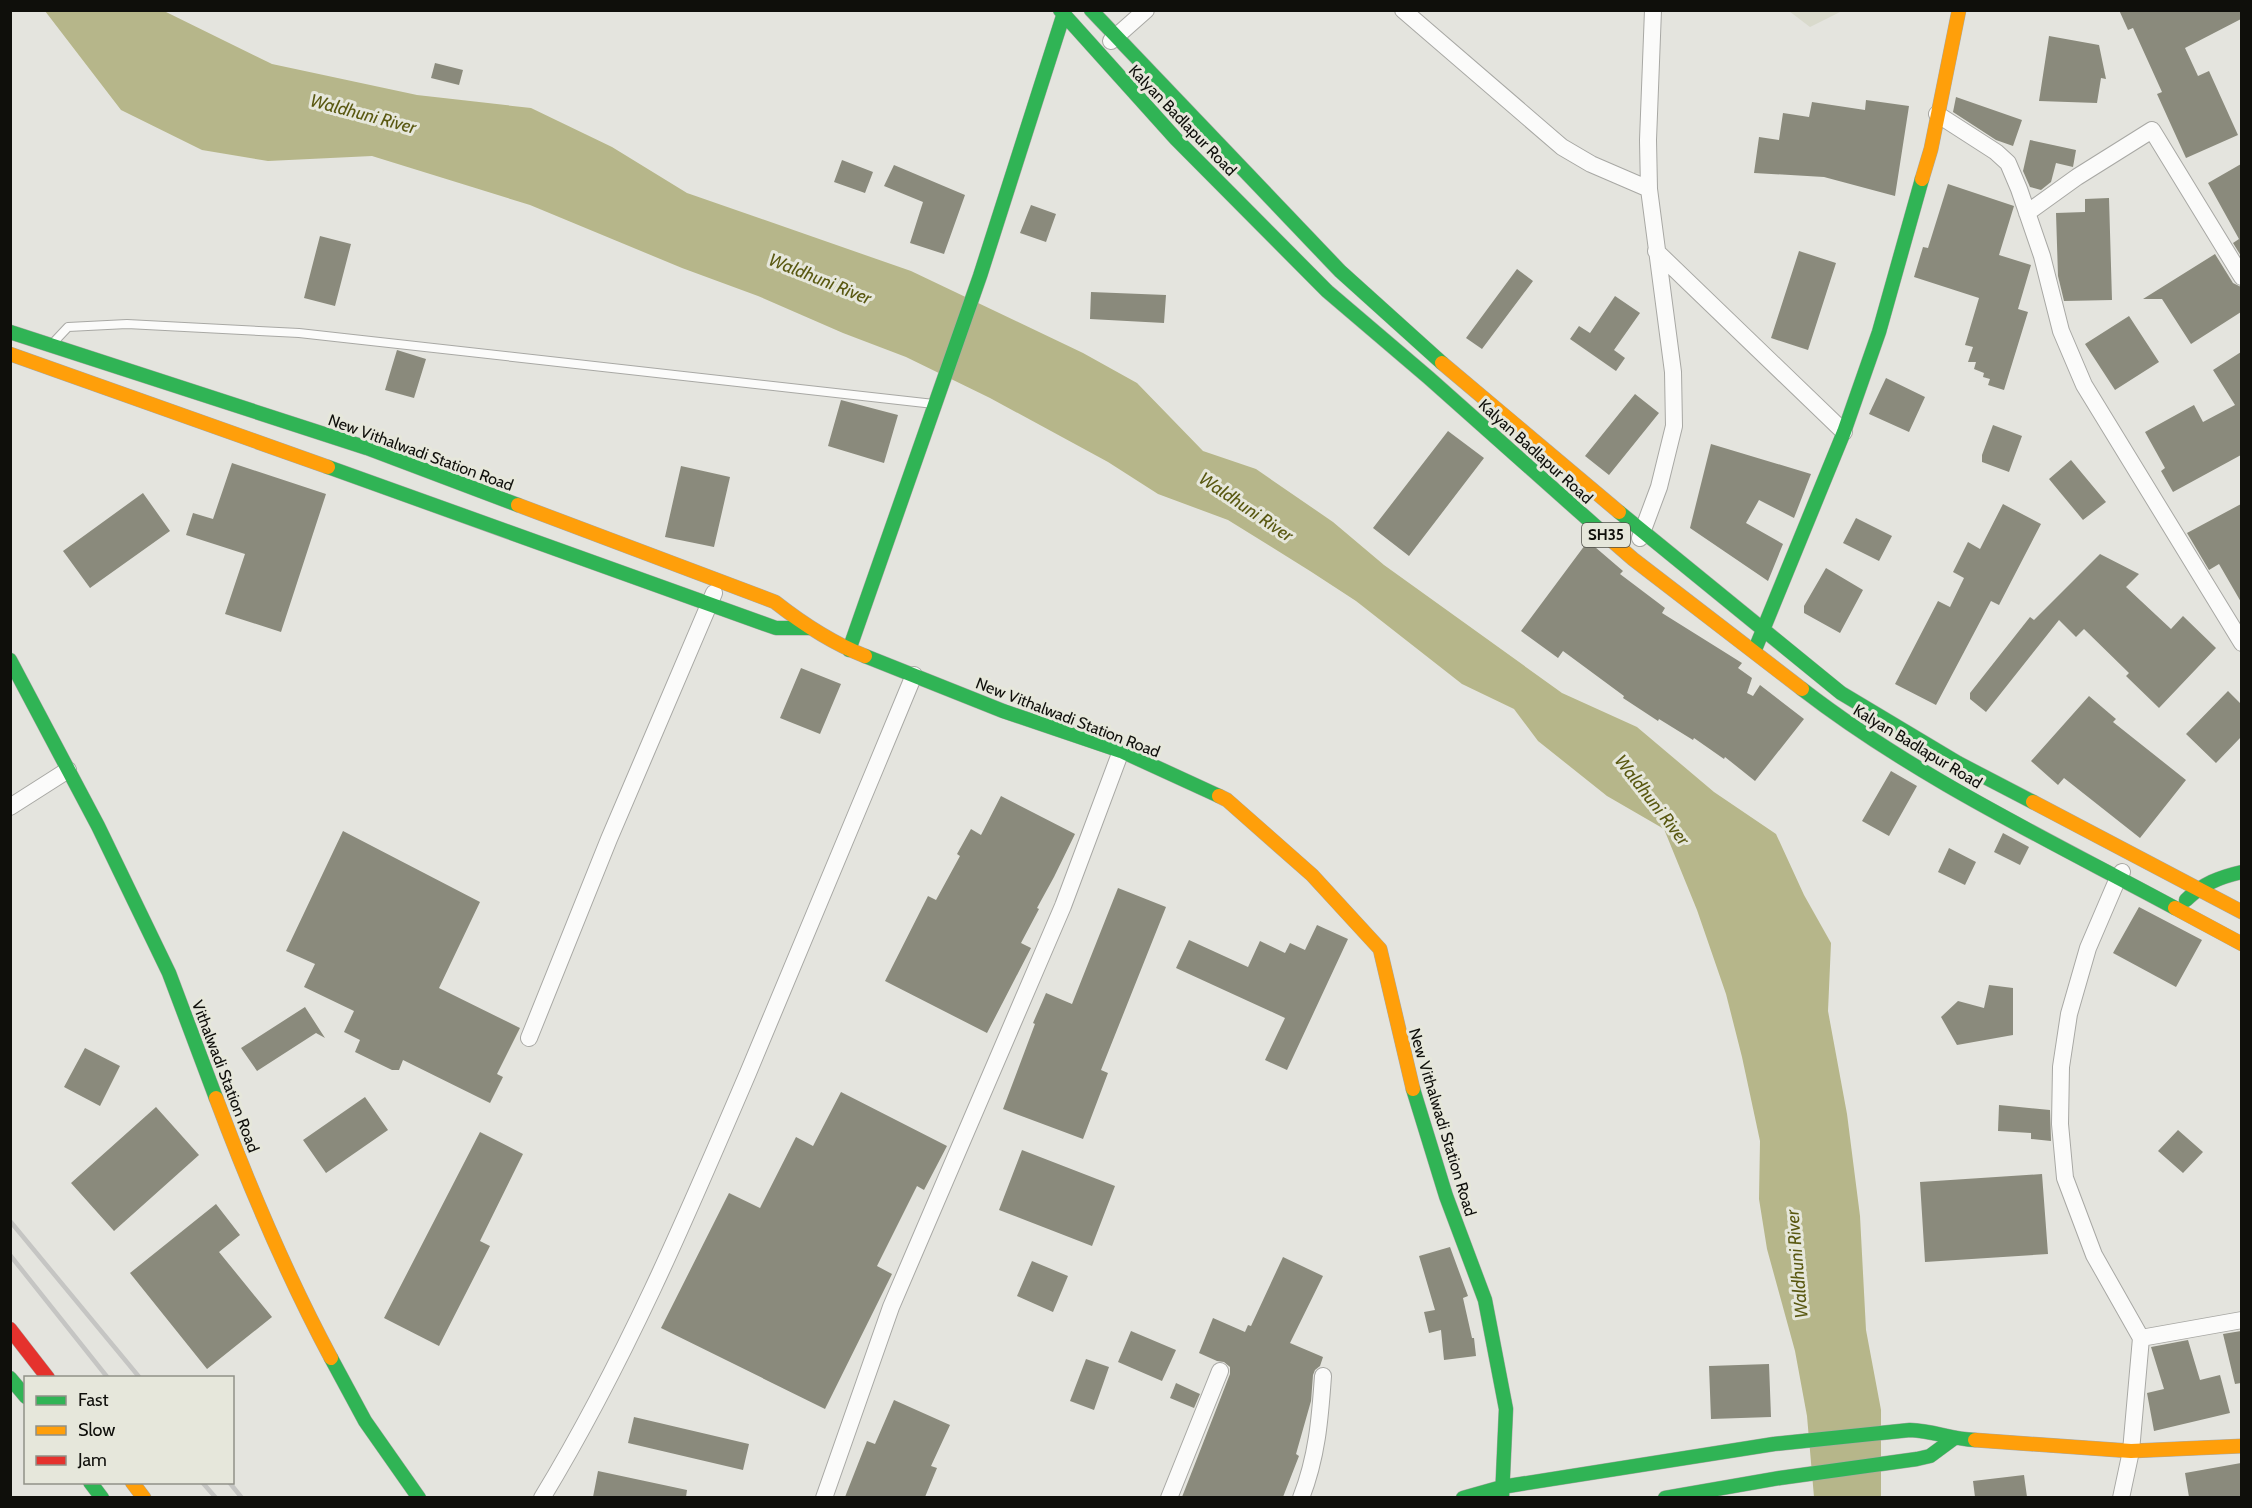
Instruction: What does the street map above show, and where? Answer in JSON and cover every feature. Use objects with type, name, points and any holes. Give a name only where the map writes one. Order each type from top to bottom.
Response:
[{"type":"street","name":"Kalyan Badlapur Road","points":[[1090,10],[1340,271],[1453,372],[1642,532],[1841,693],[1958,763],[2241,912]]},
{"type":"street","points":[[1096,53],[1146,10]]},
{"type":"street","points":[[1403,10],[1562,147],[1591,164],[1649,189]]},
{"type":"street","points":[[1633,559],[1659,486],[1674,426],[1673,372],[1649,189],[1648,140],[1653,10]]},
{"type":"street","points":[[1753,653],[1844,432],[1879,333],[1931,149],[1959,10]]},
{"type":"street","name":"Kalyan Badlapur Road","points":[[1063,12],[1096,53],[1176,139],[1327,291],[1633,559],[1846,722],[1963,794],[2241,944]]},
{"type":"street","points":[[849,650],[980,276],[1063,12]]},
{"type":"street","points":[[1937,114],[1996,152],[2008,163],[2042,256],[2061,331],[2084,385],[2241,643]]},
{"type":"street","points":[[2028,213],[2077,177],[2152,130],[2241,277]]},
{"type":"street","points":[[1656,251],[1844,432]]},
{"type":"street","name":"New Vithalwadi Station Road","points":[[10,332],[367,448],[488,508],[711,603],[776,628],[808,628]]},
{"type":"street","name":"New Vithalwadi Station Road","points":[[10,354],[718,580],[775,602],[808,628],[849,650],[1003,711],[1120,752],[1227,800],[1312,875],[1380,949],[1407,1069],[1446,1196],[1485,1300],[1506,1409],[1502,1492]]},
{"type":"street","points":[[529,1038],[609,839],[711,603],[718,580]]},
{"type":"street","name":"Vithalwadi Station Road","points":[[10,660],[68,770],[169,973],[239,1160],[306,1312],[365,1421],[419,1497]]},
{"type":"street","points":[[542,1497],[582,1432],[707,1169],[914,675]]},
{"type":"street","points":[[824,1497],[891,1307],[1063,906],[1120,752]]},
{"type":"street","points":[[10,807],[68,770]]},
{"type":"street","points":[[2121,1497],[2131,1451],[2141,1338],[2094,1255],[2065,1178],[2060,1124],[2061,1067],[2069,1014],[2088,948],[2118,878],[2134,856]]},
{"type":"street","points":[[2178,909],[2197,887],[2226,875],[2241,872]]},
{"type":"street","points":[[2141,1338],[2241,1320]]},
{"type":"street","points":[[10,1329],[47,1376]]},
{"type":"street","points":[[1169,1497],[1220,1371]]},
{"type":"street","points":[[1301,1497],[1312,1470],[1318,1438],[1323,1376]]},
{"type":"street","points":[[10,1378],[24,1395]]},
{"type":"street","points":[[1464,1497],[1774,1444],[1910,1430],[1932,1431],[1953,1439],[2131,1451],[2241,1446]]},
{"type":"street","points":[[1665,1497],[1917,1459],[1930,1456],[1953,1439]]},
{"type":"street","points":[[92,1484],[102,1497]]},
{"type":"street","points":[[134,1484],[144,1497]]},
{"type":"lane","points":[[36,363],[68,327],[127,324],[299,333],[936,398]]},
{"type":"shaded area","points":[[1789,11],[1842,11],[1810,27]]},
{"type":"water","name":"Waldhuni River","points":[[45,11],[164,11],[272,64],[417,95],[531,108],[612,147],[687,193],[911,271],[1083,353],[1137,383],[1203,451],[1256,469],[1333,522],[1384,565],[1562,693],[1637,727],[1714,792],[1776,834],[1804,895],[1831,943],[1828,1011],[1847,1114],[1860,1216],[1866,1330],[1881,1410],[1881,1497],[1814,1497],[1807,1416],[1795,1351],[1767,1249],[1759,1199],[1760,1141],[1742,1057],[1726,994],[1697,910],[1664,829],[1607,796],[1538,741],[1514,709],[1462,684],[1356,601],[1310,571],[1228,520],[1158,494],[1108,462],[990,398],[906,357],[530,205],[372,156],[268,161],[202,150],[121,110]]},
{"type":"building","points":[[2119,10],[2241,10],[2241,19],[2185,48],[2198,76],[2209,71],[2238,135],[2186,158],[2157,94],[2162,92],[2133,28],[2128,30]]},
{"type":"building","points":[[2049,36],[2099,45],[2106,79],[2101,78],[2097,103],[2039,101]]},
{"type":"building","points":[[435,63],[463,70],[459,85],[431,78]]},
{"type":"building","points":[[1956,97],[2022,120],[2013,146],[1996,140],[1953,112]]},
{"type":"building","points":[[1866,100],[1909,106],[1895,196],[1824,177],[1754,173],[1759,137],[1779,140],[1783,113],[1809,117],[1812,102],[1865,110]]},
{"type":"building","points":[[2030,140],[2076,150],[2073,167],[2056,163],[2051,182],[2041,190],[2030,187],[2023,171]]},
{"type":"building","points":[[842,160],[873,172],[865,193],[834,182]]},
{"type":"building","points":[[2241,164],[2241,256],[2233,243],[2239,239],[2208,183]]},
{"type":"building","points":[[894,165],[965,195],[944,254],[910,243],[923,202],[884,186]]},
{"type":"building","points":[[1948,184],[2014,206],[1999,255],[2031,265],[2018,309],[2028,312],[2004,390],[1988,385],[1990,379],[1983,377],[1984,373],[1974,369],[1976,362],[1968,362],[1973,347],[1965,345],[1979,298],[1914,277],[1923,247],[1928,248]]},
{"type":"building","points":[[2109,198],[2112,300],[2064,301],[2058,276],[2056,213],[2085,212],[2085,199]]},
{"type":"building","points":[[1031,205],[1056,214],[1046,242],[1020,233]]},
{"type":"building","points":[[320,236],[351,244],[335,306],[304,298]]},
{"type":"building","points":[[1799,251],[1836,263],[1808,350],[1771,338]]},
{"type":"building","points":[[2215,254],[2233,283],[2241,287],[2241,312],[2191,344],[2162,299],[2143,299]]},
{"type":"building","points":[[1517,269],[1533,281],[1482,349],[1466,338]]},
{"type":"building","points":[[1091,292],[1166,295],[1164,323],[1090,319]]},
{"type":"building","points":[[1615,296],[1640,313],[1614,350],[1625,358],[1616,371],[1570,339],[1579,326],[1590,333]]},
{"type":"building","points":[[2129,316],[2159,362],[2115,390],[2085,344]]},
{"type":"building","points":[[397,350],[426,359],[414,398],[385,390]]},
{"type":"building","points":[[2241,352],[2241,455],[2173,492],[2161,471],[2165,468],[2145,432],[2194,405],[2203,422],[2235,405],[2213,370]]},
{"type":"building","points":[[1886,378],[1925,397],[1909,432],[1869,414]]},
{"type":"building","points":[[1635,394],[1659,413],[1609,475],[1585,456]]},
{"type":"building","points":[[841,400],[898,415],[884,463],[828,446]]},
{"type":"building","points":[[1993,425],[2022,436],[2009,472],[1982,462],[1982,455]]},
{"type":"building","points":[[1448,431],[1484,458],[1409,556],[1373,528]]},
{"type":"building","points":[[1711,444],[1811,474],[1794,518],[1759,500],[1746,523],[1783,544],[1768,581],[1690,528]]},
{"type":"building","points":[[2071,460],[2106,502],[2083,520],[2049,479]]},
{"type":"building","points":[[232,463],[326,494],[281,632],[225,614],[245,554],[186,535],[193,513],[213,519]]},
{"type":"building","points":[[681,466],[730,477],[714,547],[665,537]]},
{"type":"building","points":[[143,493],[170,531],[90,588],[63,551]]},
{"type":"building","points":[[2003,504],[2041,524],[1999,605],[1991,601],[1936,705],[1895,684],[1938,601],[1950,607],[1964,578],[1953,572],[1968,542],[1980,549]]},
{"type":"building","points":[[2241,504],[2241,602],[2219,564],[2209,570],[2187,533]]},
{"type":"building","points":[[1856,518],[1892,536],[1879,561],[1843,543]]},
{"type":"building","points":[[1588,541],[1623,571],[1620,574],[1665,608],[1662,613],[1742,663],[1738,668],[1752,678],[1747,693],[1753,696],[1760,685],[1804,719],[1755,781],[1725,757],[1724,759],[1694,738],[1693,740],[1659,719],[1658,721],[1623,698],[1624,696],[1563,651],[1558,658],[1521,631]]},
{"type":"building","points":[[2100,554],[2139,574],[2126,587],[2171,629],[2183,616],[2216,648],[2159,708],[2126,676],[2129,673],[2084,629],[2076,637],[2059,620],[1986,712],[1970,699],[1970,693],[2030,617],[2034,620]]},
{"type":"building","points":[[1826,568],[1863,590],[1840,633],[1804,613],[1804,606]]},
{"type":"building","points":[[801,668],[841,684],[820,734],[780,718]]},
{"type":"building","points":[[2228,691],[2241,704],[2241,737],[2216,763],[2186,734]]},
{"type":"building","points":[[2089,696],[2116,719],[2113,722],[2186,780],[2140,838],[2064,778],[2058,785],[2031,761]]},
{"type":"building","points":[[1891,771],[1917,786],[1889,836],[1862,821]]},
{"type":"building","points":[[1001,796],[1075,834],[1021,943],[1031,948],[987,1033],[885,981],[928,896],[936,900],[960,856],[957,854],[971,829],[981,835]]},
{"type":"building","points":[[343,831],[480,902],[439,988],[520,1028],[497,1074],[503,1077],[490,1103],[403,1060],[399,1070],[392,1070],[355,1052],[360,1040],[344,1032],[354,1011],[304,987],[315,964],[286,951]]},
{"type":"building","points":[[2003,833],[2029,847],[2020,865],[1994,852]]},
{"type":"building","points":[[1949,848],[1976,862],[1965,885],[1938,872]]},
{"type":"building","points":[[1118,888],[1166,907],[1101,1070],[1108,1073],[1083,1139],[1003,1109],[1046,993],[1072,1004]]},
{"type":"building","points":[[2139,907],[2202,940],[2176,987],[2113,953]]},
{"type":"building","points":[[1317,925],[1348,939],[1287,1070],[1265,1060],[1285,1018],[1176,968],[1189,940],[1248,967],[1260,941],[1285,953],[1290,943],[1305,950]]},
{"type":"building","points":[[1989,985],[2013,988],[2013,1035],[1957,1045],[1941,1017],[1958,1001],[1984,1008]]},
{"type":"building","points":[[305,1007],[325,1038],[316,1033],[257,1071],[241,1048]]},
{"type":"building","points":[[85,1048],[120,1066],[100,1106],[64,1087]]},
{"type":"building","points":[[841,1092],[947,1146],[924,1190],[917,1186],[877,1266],[892,1274],[825,1409],[661,1328],[729,1193],[760,1208],[796,1137],[813,1146]]},
{"type":"building","points":[[365,1097],[388,1130],[326,1173],[303,1140]]},
{"type":"building","points":[[1999,1105],[2050,1110],[2051,1141],[2031,1139],[2031,1133],[1998,1131]]},
{"type":"building","points":[[156,1107],[199,1155],[114,1231],[71,1183]]},
{"type":"building","points":[[2178,1130],[2203,1152],[2183,1173],[2158,1151]]},
{"type":"building","points":[[480,1132],[523,1154],[480,1241],[490,1246],[439,1346],[384,1318]]},
{"type":"building","points":[[1022,1150],[1115,1186],[1092,1246],[999,1210]]},
{"type":"building","points":[[2042,1174],[2048,1254],[1925,1262],[1920,1182]]},
{"type":"building","points":[[216,1204],[240,1235],[219,1252],[272,1317],[207,1369],[130,1273]]},
{"type":"building","points":[[1450,1247],[1468,1296],[1463,1298],[1472,1338],[1474,1338],[1476,1356],[1444,1360],[1441,1330],[1429,1333],[1424,1312],[1435,1310],[1419,1256]]},
{"type":"building","points":[[1283,1257],[1323,1276],[1290,1343],[1323,1357],[1313,1375],[1311,1401],[1296,1454],[1299,1456],[1283,1497],[1182,1497],[1230,1374],[1230,1367],[1224,1362],[1199,1353],[1213,1318],[1245,1332],[1248,1325],[1251,1326]]},
{"type":"building","points":[[1032,1261],[1068,1276],[1053,1312],[1017,1296]]},
{"type":"building","points":[[1131,1331],[1176,1350],[1162,1381],[1118,1362]]},
{"type":"building","points":[[2241,1331],[2241,1383],[2235,1384],[2223,1334]]},
{"type":"building","points":[[2188,1340],[2200,1380],[2220,1375],[2230,1413],[2154,1431],[2147,1393],[2164,1389],[2151,1347]]},
{"type":"building","points":[[1086,1359],[1109,1367],[1094,1410],[1070,1401]]},
{"type":"building","points":[[1769,1364],[1771,1417],[1711,1419],[1709,1366]]},
{"type":"building","points":[[1176,1383],[1200,1394],[1194,1408],[1170,1398]]},
{"type":"building","points":[[894,1400],[950,1425],[931,1466],[937,1468],[925,1497],[845,1497],[867,1441],[875,1444]]},
{"type":"building","points":[[634,1417],[749,1444],[743,1470],[628,1443]]},
{"type":"building","points":[[2241,1463],[2241,1497],[2189,1497],[2185,1473]]},
{"type":"building","points":[[598,1471],[687,1490],[686,1497],[593,1497]]},
{"type":"building","points":[[2024,1475],[2027,1497],[1975,1497],[1973,1481]]},
{"type":"railway","points":[[10,1221],[138,1376]]},
{"type":"railway","points":[[10,1255],[106,1376]]},
{"type":"railway","points":[[204,1484],[216,1498]]},
{"type":"railway","points":[[231,1484],[242,1498]]},
{"type":"traffic: fast","points":[[1060,10],[1176,139],[1327,291],[1610,539]]},
{"type":"traffic: fast","points":[[849,650],[980,276],[1065,10]]},
{"type":"traffic: fast","points":[[1091,10],[1340,271],[1442,363]]},
{"type":"traffic: fast","points":[[1756,647],[1844,432],[1879,332],[1922,179]]},
{"type":"traffic: fast","points":[[10,332],[367,448],[518,505]]},
{"type":"traffic: fast","points":[[328,467],[776,628],[809,628]]},
{"type":"traffic: fast","points":[[1619,512],[1841,693],[1958,763],[2033,802]]},
{"type":"traffic: fast","points":[[865,656],[1003,711],[1121,751],[1219,796]]},
{"type":"traffic: fast","points":[[10,660],[98,826],[169,973],[216,1098]]},
{"type":"traffic: fast","points":[[1802,689],[1846,721],[1937,779],[2175,908]]},
{"type":"traffic: fast","points":[[2186,900],[2212,882],[2242,872]]},
{"type":"traffic: fast","points":[[1413,1089],[1446,1196],[1485,1300],[1506,1409],[1502,1498]]},
{"type":"traffic: fast","points":[[331,1358],[365,1421],[419,1498]]},
{"type":"traffic: fast","points":[[10,1378],[24,1395]]},
{"type":"traffic: fast","points":[[1463,1498],[1502,1487],[1774,1444],[1910,1430],[1975,1440]]},
{"type":"traffic: fast","points":[[1665,1498],[1780,1478],[1917,1459],[1930,1456],[1953,1439]]},
{"type":"traffic: fast","points":[[92,1484],[102,1498]]},
{"type":"traffic: slow","points":[[1922,179],[1931,149],[1959,10]]},
{"type":"traffic: slow","points":[[10,354],[328,467]]},
{"type":"traffic: slow","points":[[1442,363],[1619,512]]},
{"type":"traffic: slow","points":[[518,505],[775,602],[818,632],[865,656]]},
{"type":"traffic: slow","points":[[1610,539],[1802,689]]},
{"type":"traffic: slow","points":[[1219,796],[1227,800],[1312,875],[1380,949],[1413,1089]]},
{"type":"traffic: slow","points":[[2033,802],[2242,912]]},
{"type":"traffic: slow","points":[[2175,908],[2242,944]]},
{"type":"traffic: slow","points":[[216,1098],[269,1230],[331,1358]]},
{"type":"traffic: slow","points":[[1975,1440],[2131,1451],[2242,1446]]},
{"type":"traffic: slow","points":[[134,1484],[144,1498]]},
{"type":"traffic: jam","points":[[10,1329],[46,1376]]}]
